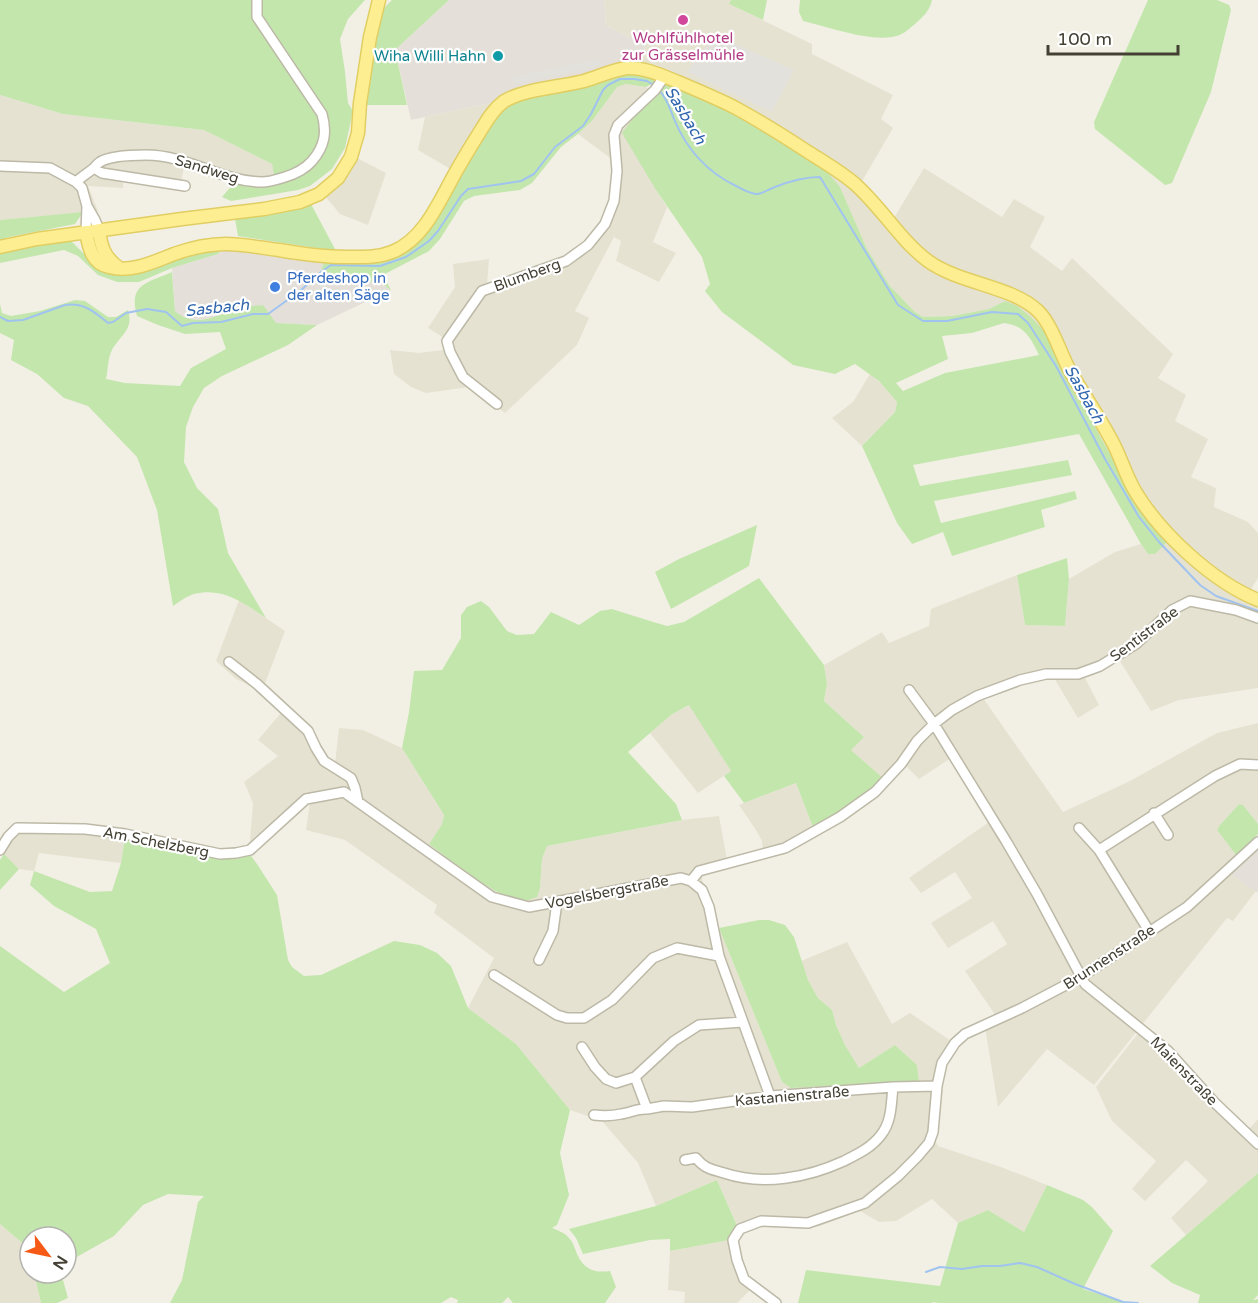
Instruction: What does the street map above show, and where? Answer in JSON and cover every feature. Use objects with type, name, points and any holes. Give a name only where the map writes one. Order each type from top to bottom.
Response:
[{"type":"main road","points":[[0,247],[92,231],[264,209],[300,202],[319,194],[338,178],[351,157],[358,133],[370,37],[379,0]]},
{"type":"main road","points":[[92,231],[106,256],[120,269],[149,264],[202,246],[227,244],[333,257],[377,256],[393,252],[408,243],[420,231],[433,213],[489,117],[502,102],[518,95],[583,81],[627,68],[644,70],[659,84],[733,107],[772,129],[844,174],[858,186],[912,247],[930,262],[947,272],[1021,300],[1037,310],[1052,334],[1063,359],[1113,441],[1132,487],[1142,503],[1196,561],[1237,591],[1258,600]]},
{"type":"street","name":"Sandweg","points":[[76,182],[101,161],[115,157],[148,155],[173,158],[243,180],[265,182],[289,176],[311,162],[321,149],[326,129],[322,114],[257,17],[257,0]]},
{"type":"street","name":"Blumberg","points":[[497,404],[463,377],[447,341],[482,291],[566,261],[594,238],[605,224],[614,201],[617,171],[614,135],[618,125],[659,84]]},
{"type":"street","points":[[0,166],[50,168],[76,182],[82,189],[87,206],[95,220],[92,231]]},
{"type":"street","name":"Sandweg","points":[[94,168],[102,173],[185,186]]},
{"type":"street","name":"Sentistraße","points":[[691,881],[699,871],[785,848],[840,817],[875,792],[934,724],[952,710],[977,696],[1020,680],[1046,674],[1078,674],[1100,666],[1136,644],[1172,610],[1190,602],[1236,610],[1258,618]]},
{"type":"street","points":[[229,662],[308,731],[324,761],[351,778],[358,802]]},
{"type":"street","points":[[909,690],[934,724],[1027,877],[1082,977]]},
{"type":"street","points":[[1099,850],[1215,776],[1240,764],[1258,765]]},
{"type":"street","name":"Am Schelzberg","points":[[0,850],[17,828],[85,829],[125,834],[220,854],[236,853],[250,850],[306,799],[344,792],[358,802]]},
{"type":"street","name":"Vogelsbergstraße","points":[[358,802],[492,897],[529,907],[667,880],[681,878],[691,881],[702,890],[709,908],[719,956],[770,1096]]},
{"type":"street","points":[[1154,813],[1168,835]]},
{"type":"street","points":[[1079,828],[1099,850],[1149,931]]},
{"type":"street","name":"Brunnenstraße","points":[[776,1303],[744,1279],[733,1240],[740,1229],[761,1221],[808,1223],[865,1203],[904,1170],[929,1143],[933,1132],[937,1086],[942,1063],[955,1043],[965,1034],[1082,977],[1187,907],[1257,844]]},
{"type":"street","points":[[539,960],[554,932],[558,902]]},
{"type":"street","points":[[494,975],[557,1015],[567,1018],[584,1018],[612,1000],[653,958],[676,948],[719,956]]},
{"type":"street","name":"Maienstraße","points":[[1082,977],[1090,989],[1168,1051],[1214,1102],[1258,1144]]},
{"type":"street","points":[[582,1047],[606,1079],[616,1083],[635,1077],[674,1041],[699,1025],[743,1022]]},
{"type":"street","points":[[635,1077],[647,1108]]},
{"type":"street","name":"Kastanienstraße","points":[[594,1115],[622,1114],[641,1108],[664,1106],[692,1107],[770,1096],[937,1086]]},
{"type":"street","points":[[685,1160],[696,1158],[703,1166],[750,1179],[803,1176],[833,1166],[865,1151],[881,1135],[890,1117],[893,1087]]},
{"type":"shaded area","points":[[449,0],[604,0],[606,25],[645,46],[640,73],[501,108],[490,103],[411,120],[395,50]]},
{"type":"shaded area","points":[[604,0],[731,0],[729,4],[812,44],[812,54],[893,95],[881,119],[893,128],[861,183],[894,218],[924,168],[1002,217],[1014,199],[1045,217],[1030,247],[1062,271],[1072,258],[1173,354],[1158,378],[1186,395],[1175,421],[1208,439],[1191,477],[1216,488],[1214,507],[1248,522],[1258,533],[1258,578],[1250,591],[1258,594],[1258,688],[1179,700],[1151,711],[1118,658],[1084,676],[1099,705],[1078,718],[1054,678],[1032,680],[983,698],[1063,812],[1128,782],[1217,733],[1258,723],[1258,824],[1243,805],[1239,804],[1217,830],[1236,855],[1225,870],[1256,891],[1233,921],[1227,918],[1094,1085],[1047,1049],[998,1107],[984,1021],[996,1016],[965,971],[1007,944],[993,921],[948,948],[931,923],[972,898],[955,872],[921,893],[909,878],[989,822],[951,758],[919,779],[905,765],[888,783],[850,749],[864,737],[824,701],[827,683],[824,665],[882,632],[889,643],[929,626],[931,609],[1017,575],[1025,625],[1065,626],[1069,579],[1115,552],[1141,544],[1148,554],[1140,508],[1101,438],[1005,301],[989,309],[952,316],[923,317],[914,311],[890,286],[867,249],[840,187],[697,94],[640,73],[645,46],[606,25]]},
{"type":"shaded area","points":[[715,35],[794,70],[772,112],[687,72]]},
{"type":"shaded area","points":[[598,59],[599,66],[514,84],[513,77]]},
{"type":"shaded area","points":[[626,84],[646,87],[658,95],[656,190],[667,207],[653,242],[676,253],[659,282],[616,261],[621,241],[614,237],[575,311],[589,318],[577,345],[505,413],[469,387],[426,393],[411,387],[394,374],[390,350],[419,353],[443,350],[444,338],[428,328],[455,287],[453,264],[489,259],[487,285],[570,255],[585,244],[598,227],[607,209],[612,190],[613,160],[578,134],[592,121],[617,87]]},
{"type":"shaded area","points":[[0,95],[63,114],[204,130],[272,164],[275,182],[234,183],[185,164],[179,189],[123,181],[123,188],[88,186],[98,211],[0,220]]},
{"type":"shaded area","points":[[490,103],[501,108],[459,174],[418,150],[425,117]]},
{"type":"shaded area","points":[[355,157],[386,173],[368,225],[340,214],[325,196]]},
{"type":"shaded area","points":[[223,248],[297,256],[324,263],[321,269],[382,284],[391,290],[317,325],[276,323],[241,307],[213,318],[193,320],[182,318],[175,311],[172,268],[218,254]]},
{"type":"shaded area","points":[[870,374],[897,402],[895,412],[862,446],[832,418],[853,402]]},
{"type":"shaded area","points":[[239,600],[285,631],[262,691],[236,679],[216,661]]},
{"type":"shaded area","points":[[690,705],[731,771],[698,793],[650,733],[671,715]]},
{"type":"shaded area","points":[[285,708],[325,758],[335,764],[339,728],[363,730],[402,748],[444,815],[442,824],[429,844],[501,895],[540,888],[542,859],[547,846],[682,820],[719,816],[728,865],[703,873],[702,880],[719,928],[782,1082],[791,1088],[919,1080],[917,1065],[895,1045],[859,1068],[845,1045],[832,1010],[818,998],[808,980],[801,961],[847,942],[892,1024],[910,1013],[957,1045],[947,1059],[943,1072],[936,1142],[938,1146],[1047,1185],[1024,1232],[988,1210],[958,1223],[932,1199],[896,1221],[879,1222],[860,1211],[820,1226],[805,1228],[760,1224],[741,1234],[717,1180],[656,1206],[638,1163],[602,1121],[570,1110],[516,1044],[468,1008],[494,958],[434,913],[437,905],[345,840],[306,830],[310,802],[249,853],[253,803],[244,782],[278,756],[258,740]]},
{"type":"shaded area","points":[[796,783],[814,830],[763,857],[762,841],[739,805]]},
{"type":"shaded area","points":[[126,831],[121,863],[39,853],[34,871],[19,869],[0,851],[8,832]]},
{"type":"shaded area","points":[[1258,834],[1258,893],[1225,870],[1236,855]]},
{"type":"shaded area","points":[[1143,1027],[1174,1054],[1248,1130],[1258,1119],[1258,1173],[1186,1235],[1171,1218],[1208,1181],[1186,1160],[1145,1201],[1132,1189],[1156,1161],[1112,1121],[1096,1087]]},
{"type":"shaded area","points":[[0,1224],[18,1239],[18,1285],[37,1285],[41,1303],[0,1303]]},
{"type":"shaded area","points":[[729,1240],[742,1260],[747,1276],[755,1285],[737,1303],[684,1303],[685,1292],[668,1290],[670,1251]]},
{"type":"green space","points":[[0,0],[365,0],[348,19],[340,39],[348,103],[353,111],[345,148],[332,169],[310,186],[231,201],[222,197],[234,183],[275,182],[272,164],[204,130],[63,114],[0,95]]},
{"type":"green space","points":[[392,0],[449,0],[395,50],[407,105],[366,105],[376,35],[384,8]]},
{"type":"green space","points":[[731,0],[767,0],[763,20],[729,4]]},
{"type":"green space","points":[[800,0],[932,0],[926,13],[908,30],[896,36],[882,38],[859,35],[803,21],[799,12]]},
{"type":"green space","points":[[1148,0],[1217,0],[1229,5],[1231,10],[1211,92],[1172,183],[1165,185],[1095,129],[1094,122]]},
{"type":"green space","points":[[624,73],[640,73],[654,78],[655,82],[646,87],[626,84],[617,87],[592,121],[561,147],[532,183],[520,190],[474,196],[464,201],[440,239],[429,251],[383,275],[391,290],[382,284],[321,269],[324,263],[374,262],[411,246],[501,108],[518,99]]},
{"type":"green space","points":[[666,82],[697,93],[771,133],[827,172],[840,187],[867,249],[890,286],[923,317],[952,316],[989,309],[1005,301],[1017,306],[1031,317],[1045,332],[1140,507],[1166,539],[1166,543],[1155,554],[1148,554],[1079,434],[913,465],[920,486],[1068,460],[1072,475],[934,501],[941,523],[1075,491],[1077,499],[1041,510],[1045,527],[952,556],[943,532],[912,544],[897,523],[862,446],[895,412],[897,402],[879,381],[855,364],[835,374],[793,365],[722,312],[705,291],[710,284],[702,257],[656,190],[622,133],[634,117],[658,95]],"holes":[[[1004,323],[1011,324],[1026,333],[1039,355],[945,373],[903,391],[896,383],[948,359],[942,336],[972,333]]]},
{"type":"green space","points":[[311,204],[336,251],[238,236],[235,219],[288,211]]},
{"type":"green space","points":[[83,212],[75,224],[0,240],[0,220]]},
{"type":"green space","points":[[71,241],[96,266],[115,275],[136,273],[186,254],[223,248],[218,254],[172,268],[139,282],[117,282],[98,275],[78,256],[64,250],[0,263],[0,252]]},
{"type":"green space","points":[[172,272],[175,311],[190,319],[207,319],[239,308],[263,305],[276,323],[317,325],[288,345],[222,376],[204,388],[193,407],[186,427],[184,462],[197,488],[218,509],[228,553],[266,618],[232,598],[214,593],[194,594],[173,606],[157,510],[137,457],[88,406],[64,398],[37,374],[11,360],[14,340],[0,333],[0,304],[2,313],[11,316],[40,311],[75,300],[85,301],[108,317],[116,317],[128,310],[128,327],[111,353],[106,379],[125,383],[180,386],[191,368],[226,349],[220,332],[185,334],[137,316],[135,297],[138,291],[148,282]]},
{"type":"green space","points":[[757,525],[749,566],[671,609],[655,572]]},
{"type":"green space","points":[[1067,558],[1069,579],[1065,626],[1025,625],[1017,575]]},
{"type":"green space","points":[[759,578],[824,665],[827,683],[824,701],[864,737],[851,750],[884,779],[865,796],[814,830],[796,783],[744,803],[724,776],[731,771],[689,705],[671,715],[628,752],[676,804],[682,820],[547,846],[542,859],[540,888],[537,897],[525,901],[514,899],[489,887],[429,844],[442,824],[444,815],[402,748],[414,671],[442,670],[461,638],[461,615],[467,607],[481,601],[489,607],[507,631],[517,635],[534,634],[551,612],[579,625],[600,611],[612,609],[667,626],[684,622]]},
{"type":"green space","points":[[1239,804],[1243,805],[1258,824],[1258,834],[1236,855],[1217,830]]},
{"type":"green space","points":[[126,831],[224,858],[249,853],[277,895],[288,960],[292,967],[304,976],[321,975],[394,941],[420,945],[437,953],[451,966],[468,1008],[516,1044],[570,1110],[560,1153],[569,1195],[557,1225],[552,1228],[569,1238],[581,1261],[587,1267],[595,1271],[610,1271],[616,1287],[605,1303],[513,1303],[508,1297],[502,1303],[457,1303],[458,1300],[451,1297],[441,1303],[170,1303],[182,1280],[198,1202],[204,1196],[168,1194],[143,1205],[114,1236],[78,1256],[78,1225],[18,1225],[18,1239],[0,1224],[0,946],[64,992],[110,963],[96,929],[54,906],[30,885],[34,871],[90,892],[112,891],[121,863]]},
{"type":"green space","points":[[4,854],[19,869],[0,890],[0,860]]},
{"type":"green space","points":[[769,920],[785,925],[794,937],[808,980],[818,998],[832,1010],[845,1045],[859,1068],[895,1045],[917,1065],[919,1081],[791,1088],[782,1082],[719,928]]},
{"type":"green space","points":[[1258,1173],[1258,1295],[1253,1300],[1258,1299],[1258,1303],[1198,1303],[1200,1295],[1172,1283],[1150,1266]]},
{"type":"green space","points":[[717,1180],[738,1228],[729,1240],[670,1251],[670,1239],[650,1240],[583,1254],[569,1229],[656,1206]]},
{"type":"green space","points":[[1047,1185],[1083,1200],[1113,1231],[1083,1289],[1127,1303],[798,1303],[806,1270],[940,1286],[958,1223],[988,1210],[1024,1232]]},
{"type":"green space","points":[[37,1285],[64,1285],[68,1298],[57,1303],[41,1303]]},
{"type":"waterway","name":"Sasbach","points":[[0,317],[8,321],[23,320],[71,304],[88,309],[108,323],[126,313],[147,309],[166,312],[182,326],[193,323],[221,322],[253,314],[268,314],[331,265],[380,266],[406,257],[429,241],[468,189],[521,181],[534,174],[555,147],[583,126],[608,85],[620,79],[634,79],[647,81],[655,86]]},
{"type":"waterway","name":"Sasbach","points":[[659,90],[691,149],[716,174],[736,186],[758,194],[792,181],[820,177],[898,305],[923,321],[947,321],[992,312],[1018,314],[1028,323],[1056,366],[1105,459],[1139,517],[1159,542],[1200,585],[1216,596],[1258,611]]},
{"type":"waterway","points":[[926,1272],[940,1267],[962,1269],[1020,1263],[1037,1267],[1123,1302],[1138,1303]]},
{"type":"place","name":"Wohlfühlhotel zur Grässelmühle","points":[[683,20]]},
{"type":"place","name":"Wiha Willi Hahn","points":[[498,56]]},
{"type":"place","name":"Pferdeshop in der alten Säge","points":[[275,287]]}]
